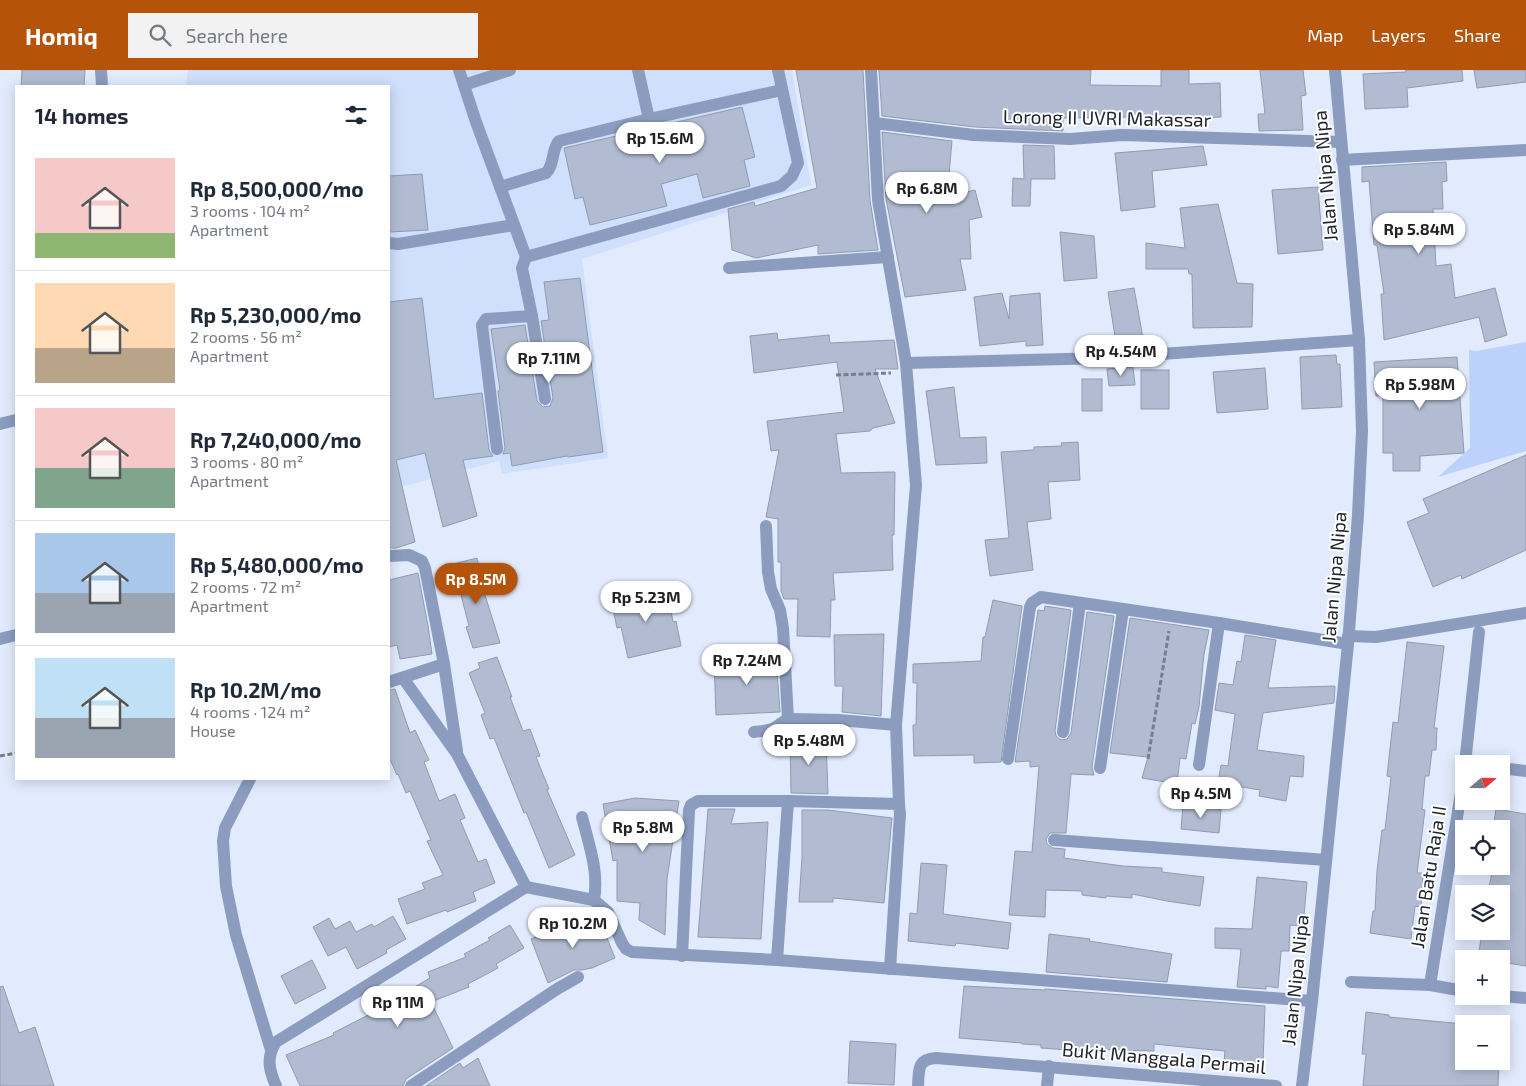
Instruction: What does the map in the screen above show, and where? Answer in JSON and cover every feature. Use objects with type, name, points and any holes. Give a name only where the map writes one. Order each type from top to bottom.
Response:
[{"type":"street","points":[[101,70],[102,85]]},
{"type":"street","points":[[459,70],[526,257],[522,268],[532,316],[545,400]]},
{"type":"street","points":[[464,85],[510,70]]},
{"type":"street","points":[[638,70],[649,119]]},
{"type":"street","points":[[526,257],[781,186],[792,176],[798,162],[778,70]]},
{"type":"street","points":[[871,70],[878,200],[907,368],[916,485],[896,726],[898,804],[900,814],[890,969]]},
{"type":"street","name":"Jalan Nipa Nipa","points":[[1302,1086],[1348,640],[1358,515],[1362,431],[1359,340],[1335,70]]},
{"type":"street","points":[[500,187],[546,173],[550,169],[555,147],[559,141],[782,90]]},
{"type":"street","name":"Lorong II UVRI Makassar","points":[[874,123],[974,135],[1070,139],[1122,135],[1340,142]]},
{"type":"street","points":[[1342,160],[1526,150]]},
{"type":"street","points":[[390,243],[398,244],[514,225]]},
{"type":"street","points":[[729,268],[888,257]]},
{"type":"street","points":[[496,449],[482,325],[486,319],[532,316]]},
{"type":"street","points":[[907,368],[1104,358],[1359,340]]},
{"type":"street","points":[[0,424],[15,420]]},
{"type":"street","points":[[766,526],[768,572],[780,610],[788,719]]},
{"type":"street","points":[[390,556],[409,555],[422,561],[444,664],[457,754]]},
{"type":"street","points":[[1008,759],[1032,603],[1041,597],[1123,610],[1348,640],[1526,613]]},
{"type":"street","points":[[1063,732],[1080,602]]},
{"type":"street","points":[[1100,768],[1123,610]]},
{"type":"street","points":[[1199,765],[1219,623]]},
{"type":"street","points":[[1466,755],[1479,632]]},
{"type":"street","points":[[0,639],[15,635]]},
{"type":"street","points":[[390,682],[444,664]]},
{"type":"street","points":[[403,678],[457,754],[526,887]]},
{"type":"street","points":[[754,732],[766,731],[788,719],[839,720],[896,726]]},
{"type":"street","points":[[1510,769],[1526,771]]},
{"type":"street","points":[[249,780],[225,828],[226,886],[236,935],[271,1050]]},
{"type":"street","points":[[682,956],[689,810],[691,805],[698,801],[898,804]]},
{"type":"street","points":[[777,960],[788,801]]},
{"type":"street","name":"Jalan Batu Raja II","points":[[1430,985],[1458,810]]},
{"type":"street","points":[[582,817],[596,874],[597,885],[594,900]]},
{"type":"street","points":[[1054,840],[1326,860]]},
{"type":"street","points":[[276,1086],[269,1067],[269,1055],[276,1042],[526,887],[594,900],[612,917],[626,949],[632,952],[777,960],[1312,1001]]},
{"type":"street","points":[[411,1086],[558,989],[578,978]]},
{"type":"street","points":[[1351,982],[1430,985],[1455,989]]},
{"type":"street","points":[[1510,997],[1526,998]]},
{"type":"street","name":"Bukit Manggala Permail","points":[[918,1086],[920,1067],[923,1061],[929,1058],[952,1058],[1276,1086]]},
{"type":"street","name":"Bukit Manggala Permail","points":[[1047,1086],[1049,1066]]},
{"type":"path","points":[[836,375],[907,368]]},
{"type":"path","points":[[1148,759],[1171,616]]},
{"type":"path","points":[[0,756],[15,753]]},
{"type":"shaded area","points":[[188,70],[792,70],[811,185],[582,259],[608,458],[502,474],[499,461],[390,490],[390,85],[186,85]]},
{"type":"shaded area","points":[[1526,342],[1526,451],[1438,477],[1470,448],[1469,350],[1476,351]]},
{"type":"building","points":[[22,70],[85,70],[84,85],[21,85]]},
{"type":"building","points":[[796,70],[863,70],[870,200],[878,250],[818,254],[818,245],[756,258],[732,250],[728,209],[754,202],[755,206],[817,188]]},
{"type":"building","points":[[879,70],[1091,70],[1090,85],[1161,86],[1161,70],[1189,70],[1189,84],[1220,83],[1221,117],[1198,118],[1198,121],[1129,121],[1129,117],[1063,118],[1063,131],[975,127],[882,116]]},
{"type":"building","points":[[1260,70],[1303,70],[1306,95],[1301,96],[1303,130],[1259,131],[1258,114],[1265,114]]},
{"type":"building","points":[[1406,70],[1462,70],[1463,81],[1407,88],[1408,107],[1365,109],[1363,74],[1406,72]]},
{"type":"building","points":[[1474,70],[1526,70],[1526,82],[1477,88]]},
{"type":"building","points":[[742,107],[755,157],[744,160],[750,186],[703,198],[697,174],[661,184],[667,206],[590,225],[583,197],[575,199],[564,148]]},
{"type":"building","points":[[882,132],[952,141],[947,197],[975,190],[982,217],[969,220],[971,259],[960,259],[966,290],[905,297],[886,199]]},
{"type":"building","points":[[1023,145],[1054,146],[1055,179],[1031,179],[1030,206],[1012,206],[1013,178],[1024,179]]},
{"type":"building","points":[[1203,146],[1207,165],[1152,171],[1155,207],[1121,211],[1115,153]]},
{"type":"building","points":[[1446,162],[1447,181],[1442,182],[1443,209],[1433,209],[1436,266],[1451,264],[1455,298],[1495,288],[1507,335],[1485,342],[1479,317],[1384,340],[1381,294],[1384,294],[1377,245],[1374,245],[1369,181],[1362,182],[1362,167]]},
{"type":"building","points":[[422,174],[428,230],[390,232],[390,176]]},
{"type":"building","points":[[1318,187],[1323,250],[1278,254],[1272,190]]},
{"type":"building","points":[[1218,204],[1237,283],[1253,284],[1252,327],[1193,328],[1192,274],[1189,274],[1188,269],[1146,269],[1146,243],[1185,248],[1180,208]]},
{"type":"building","points":[[1060,232],[1094,236],[1097,278],[1064,281]]},
{"type":"building","points":[[580,278],[603,452],[567,456],[512,466],[510,453],[503,454],[505,448],[498,391],[500,390],[491,329],[525,325],[537,401],[543,407],[550,406],[553,398],[541,321],[549,320],[544,282]]},
{"type":"building","points":[[1134,288],[1143,338],[1116,343],[1108,292]]},
{"type":"building","points":[[1002,293],[1009,319],[1010,296],[1040,293],[1043,345],[1026,346],[1026,341],[980,346],[974,297]]},
{"type":"building","points":[[422,298],[434,399],[482,393],[489,450],[493,456],[463,460],[477,516],[443,527],[425,453],[396,460],[415,542],[396,548],[390,548],[390,302]]},
{"type":"building","points":[[777,333],[778,340],[829,335],[830,343],[894,340],[898,369],[875,369],[895,423],[873,428],[870,431],[836,434],[841,473],[895,472],[894,535],[892,535],[893,570],[833,573],[835,600],[831,600],[830,637],[797,636],[798,599],[784,599],[781,591],[781,562],[778,562],[778,519],[766,517],[779,450],[771,451],[767,421],[844,412],[837,362],[754,373],[750,336]]},
{"type":"building","points":[[1336,355],[1337,364],[1340,364],[1342,407],[1302,409],[1300,357]]},
{"type":"building","points":[[1457,357],[1464,453],[1420,456],[1420,471],[1393,471],[1393,453],[1383,453],[1383,396],[1376,396],[1374,362]]},
{"type":"building","points":[[1133,367],[1135,385],[1109,386],[1107,369]]},
{"type":"building","points":[[1265,368],[1268,409],[1217,413],[1213,372]]},
{"type":"building","points":[[1141,370],[1169,370],[1169,409],[1141,409]]},
{"type":"building","points":[[1082,379],[1102,379],[1102,411],[1082,411]]},
{"type":"building","points":[[954,387],[960,438],[986,437],[987,463],[936,465],[926,391]]},
{"type":"building","points":[[1078,442],[1080,480],[1048,482],[1051,519],[1027,522],[1033,570],[990,576],[985,540],[1009,538],[1001,452],[1034,450],[1034,447],[1062,446],[1061,443]]},
{"type":"building","points":[[1526,455],[1526,550],[1462,579],[1461,575],[1433,587],[1407,522],[1429,513],[1423,499]]},
{"type":"building","points":[[477,558],[481,575],[479,576],[500,643],[473,648],[466,627],[469,626],[453,564]]},
{"type":"building","points":[[418,573],[432,654],[400,659],[397,645],[390,647],[390,580]]},
{"type":"building","points":[[667,588],[673,622],[676,621],[681,646],[628,658],[621,627],[617,628],[611,599]]},
{"type":"building","points":[[993,600],[1022,606],[1001,762],[974,763],[974,755],[914,756],[913,725],[916,725],[917,683],[913,683],[913,664],[981,661],[983,637],[985,637]]},
{"type":"building","points":[[1045,606],[1071,610],[1055,731],[1056,736],[1061,740],[1067,739],[1071,733],[1087,612],[1114,616],[1092,767],[1094,775],[1071,774],[1066,833],[1050,833],[1046,839],[1047,844],[1053,848],[1065,849],[1064,858],[1123,866],[1162,868],[1162,872],[1204,877],[1200,906],[1132,894],[1132,898],[1106,896],[1106,898],[1082,895],[1082,891],[1046,890],[1045,917],[1009,915],[1015,851],[1032,852],[1039,766],[1030,767],[1030,761],[1015,762],[1038,610],[1044,611]]},
{"type":"building","points":[[1130,618],[1209,630],[1204,654],[1199,707],[1195,724],[1192,723],[1186,759],[1180,758],[1177,784],[1142,778],[1148,757],[1110,753]]},
{"type":"building","points":[[884,634],[881,716],[842,712],[843,686],[835,686],[834,635]]},
{"type":"building","points":[[1245,635],[1276,640],[1268,688],[1335,686],[1334,703],[1263,713],[1257,750],[1304,756],[1303,777],[1290,776],[1286,801],[1259,796],[1260,790],[1218,783],[1221,765],[1228,766],[1235,714],[1215,710],[1219,683],[1233,685],[1237,661],[1241,662]]},
{"type":"building","points":[[1407,642],[1444,646],[1434,728],[1437,728],[1436,750],[1432,750],[1429,776],[1425,776],[1422,809],[1425,810],[1417,873],[1423,873],[1421,907],[1415,906],[1411,939],[1370,933],[1373,911],[1375,911],[1377,871],[1382,830],[1385,830],[1391,777],[1387,776],[1393,722],[1398,723]]},
{"type":"building","points":[[497,657],[523,731],[530,729],[540,756],[536,757],[549,789],[547,790],[575,855],[549,868],[526,812],[524,813],[494,738],[490,739],[481,715],[485,713],[469,673],[480,668],[478,663]]},
{"type":"building","points":[[776,657],[780,712],[716,715],[714,660]]},
{"type":"building","points":[[395,689],[410,733],[415,730],[429,760],[424,762],[439,801],[455,794],[465,818],[460,820],[478,862],[486,859],[495,883],[473,892],[476,901],[407,924],[398,899],[425,889],[422,883],[443,875],[427,841],[431,840],[410,791],[406,793],[390,759],[390,690]]},
{"type":"building","points":[[826,738],[828,794],[791,793],[790,739]]},
{"type":"building","points":[[635,798],[679,801],[667,879],[665,935],[639,920],[640,903],[617,901],[617,860],[613,861],[603,804]]},
{"type":"building","points":[[1183,805],[1221,809],[1219,833],[1181,829]]},
{"type":"building","points":[[708,809],[735,809],[731,824],[768,822],[761,939],[698,937]]},
{"type":"building","points":[[802,810],[828,810],[892,818],[884,903],[833,898],[833,902],[799,902],[802,857]]},
{"type":"building","points":[[1496,810],[1526,814],[1526,966],[1510,963],[1510,950],[1479,950],[1481,940],[1510,940],[1510,885],[1490,885],[1491,875],[1510,875],[1510,820],[1494,820]]},
{"type":"building","points":[[921,863],[947,865],[943,914],[1011,923],[1008,949],[956,943],[955,946],[908,941],[910,913],[917,914]]},
{"type":"building","points":[[1257,877],[1307,882],[1303,926],[1290,925],[1289,951],[1281,951],[1278,988],[1266,986],[1266,989],[1237,987],[1241,949],[1215,948],[1215,928],[1252,929]]},
{"type":"building","points":[[393,916],[406,939],[386,950],[387,953],[357,969],[346,947],[328,956],[313,927],[329,918],[335,929],[350,921],[356,932],[372,924],[374,927]]},
{"type":"building","points":[[598,916],[615,958],[592,968],[574,970],[548,983],[531,939],[565,925],[567,929]]},
{"type":"building","points":[[510,925],[524,948],[496,964],[498,968],[468,984],[469,987],[431,1002],[453,1048],[406,1079],[403,1086],[300,1086],[286,1055],[334,1035],[333,1033],[390,1004],[389,1002],[430,978],[428,972],[466,957],[464,954],[490,940],[488,938]]},
{"type":"building","points":[[1049,934],[1090,939],[1089,941],[1172,954],[1167,982],[1046,972]]},
{"type":"building","points":[[312,960],[326,988],[295,1004],[281,976]]},
{"type":"building","points":[[3,986],[19,1033],[35,1027],[54,1086],[0,1086],[0,987]]},
{"type":"building","points":[[964,986],[1045,989],[1265,1006],[1263,1064],[1224,1061],[1225,1051],[1154,1044],[1154,1051],[1083,1049],[1083,1051],[1041,1048],[1041,1045],[1022,1043],[959,1038]]},
{"type":"building","points":[[1366,1012],[1389,1015],[1389,1017],[1455,1023],[1455,1070],[1499,1070],[1498,1086],[1363,1086],[1366,1054],[1362,1054]]},
{"type":"building","points":[[850,1041],[896,1044],[894,1085],[848,1083]]},
{"type":"building","points":[[478,1058],[490,1086],[426,1086],[460,1063],[463,1068]]}]
